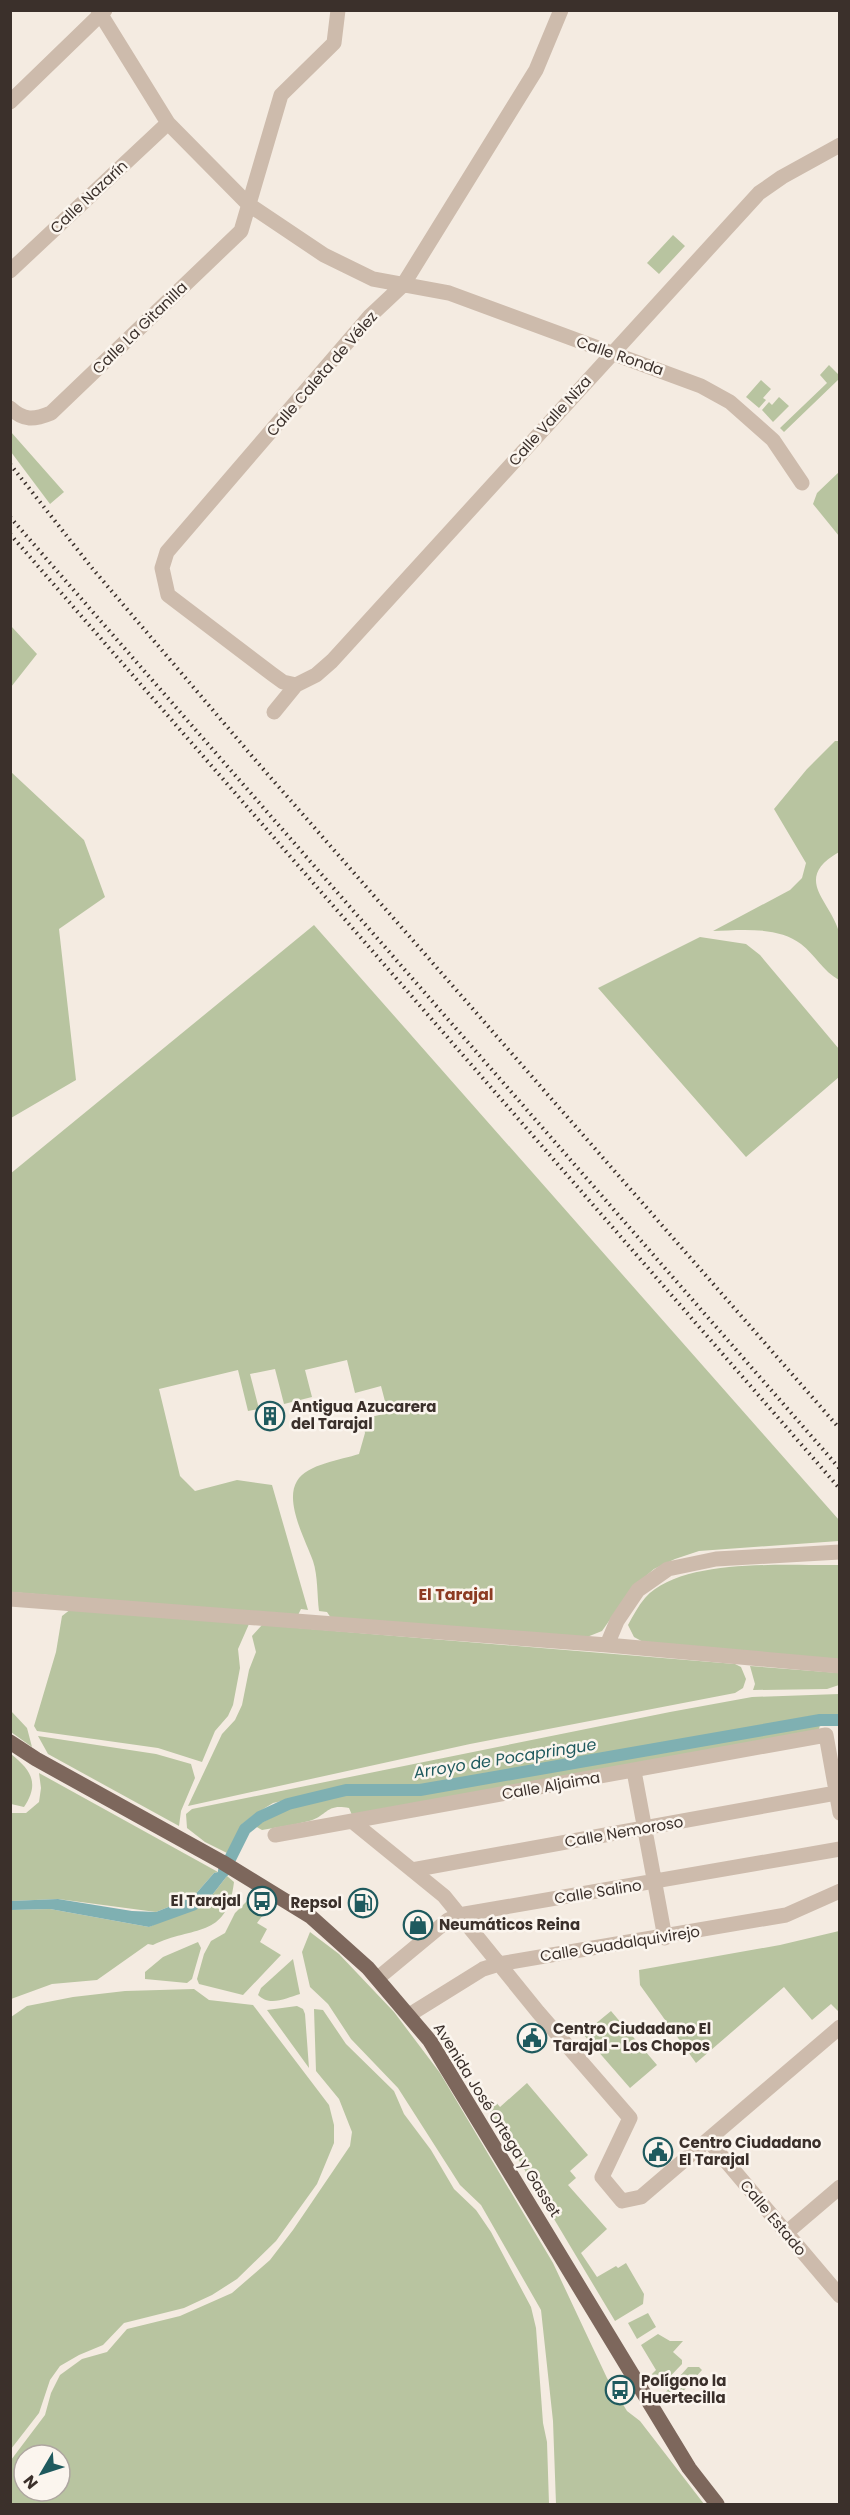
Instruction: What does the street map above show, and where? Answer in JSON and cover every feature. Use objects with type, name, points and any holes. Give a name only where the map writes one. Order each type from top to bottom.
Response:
[{"type":"main road","name":"Avenida José Ortega y Gasset","points":[[10,1742],[36,1759],[227,1865],[310,1916],[333,1934],[378,1978],[430,2041],[689,2469],[717,2505]]},
{"type":"street","name":"Calle La Gitanilla","points":[[10,408],[20,417],[36,419],[51,413],[241,231],[281,96],[334,43],[339,10]]},
{"type":"street","name":"Calle Caleta de Vélez","points":[[296,685],[283,682],[168,595],[162,568],[167,552],[370,316],[403,285],[536,70],[561,10]]},
{"type":"street","name":"Calle Ronda","points":[[101,12],[168,123],[248,204],[324,255],[373,279],[449,293],[670,373],[730,402],[773,440],[802,483]]},
{"type":"street","points":[[10,102],[101,12]]},
{"type":"street","name":"Calle Nazarín","points":[[10,271],[168,123]]},
{"type":"street","name":"Calle Valle Niza","points":[[274,712],[296,685],[316,675],[332,661],[611,353],[759,194],[782,177],[840,145]]},
{"type":"street","points":[[607,1645],[617,1621],[638,1590],[669,1569],[716,1559],[840,1552]]},
{"type":"street","points":[[10,1599],[607,1645],[840,1666]]},
{"type":"street","name":"Calle Aljaima","points":[[275,1835],[826,1734],[836,1767]]},
{"type":"street","points":[[836,1767],[836,1793],[840,1813]]},
{"type":"street","points":[[634,1771],[664,1938]]},
{"type":"street","name":"Calle Nemoroso","points":[[412,1870],[836,1793]]},
{"type":"street","points":[[353,1822],[444,1896],[499,1965],[630,2118],[602,2177],[622,2201],[641,2197],[840,2027]]},
{"type":"street","name":"Calle Salino","points":[[378,1978],[448,1920],[459,1915],[840,1849]]},
{"type":"street","name":"Calle Guadalquivirejo","points":[[409,2015],[483,1969],[786,1916],[840,1891]]},
{"type":"street","name":"Calle Estado","points":[[708,2140],[840,2296]]},
{"type":"street","points":[[786,2233],[840,2187]]},
{"type":"green space","points":[[673,235],[685,246],[659,274],[647,263]]},
{"type":"green space","points":[[829,365],[839,375],[839,379],[784,432],[780,428],[827,383],[820,375]]},
{"type":"green space","points":[[761,380],[771,389],[763,398],[766,400],[759,408],[746,397]]},
{"type":"green space","points":[[779,397],[789,406],[773,422],[762,410],[769,402],[772,405]]},
{"type":"green space","points":[[11,432],[64,492],[50,504],[11,452]]},
{"type":"green space","points":[[839,472],[839,536],[813,504],[817,493]]},
{"type":"green space","points":[[11,626],[37,654],[11,687]]},
{"type":"green space","points":[[835,741],[840,741],[839,852],[825,862],[818,871],[816,881],[818,890],[839,932],[841,949],[839,980],[828,972],[806,948],[792,938],[758,930],[713,931],[790,890],[802,878],[806,863],[774,809],[807,769]]},
{"type":"green space","points":[[10,771],[84,840],[105,897],[59,929],[76,1080],[11,1118]]},
{"type":"green space","points":[[314,925],[839,1520],[839,1541],[699,1551],[675,1559],[654,1569],[632,1588],[602,1631],[582,1639],[331,1618],[327,1612],[319,1611],[315,1567],[298,1521],[293,1500],[297,1481],[308,1470],[359,1454],[365,1433],[362,1419],[388,1413],[381,1386],[355,1393],[347,1360],[305,1370],[312,1397],[284,1404],[275,1369],[250,1374],[259,1409],[248,1411],[238,1370],[159,1389],[180,1476],[195,1491],[237,1480],[272,1485],[308,1610],[301,1609],[298,1615],[11,1592],[10,1174]]},
{"type":"green space","points":[[700,937],[746,944],[760,955],[839,1049],[839,1077],[746,1157],[598,988]]},
{"type":"green space","points":[[839,1565],[839,1661],[647,1644],[634,1637],[628,1625],[645,1598],[662,1585],[684,1576],[736,1566]]},
{"type":"green space","points":[[71,1609],[249,1624],[238,1649],[240,1668],[233,1705],[228,1716],[215,1731],[202,1762],[158,1748],[37,1731],[34,1726],[56,1652],[62,1616]]},
{"type":"green space","points":[[262,1625],[735,1664],[741,1667],[746,1679],[743,1688],[735,1693],[470,1744],[188,1806],[222,1734],[235,1720],[242,1705],[249,1670],[256,1652],[252,1636]]},
{"type":"green space","points":[[750,1666],[839,1673],[839,1685],[827,1689],[753,1690],[755,1684]]},
{"type":"green space","points":[[839,1694],[839,1714],[812,1716],[421,1786],[344,1786],[273,1803],[242,1824],[227,1853],[205,1842],[187,1828],[186,1814],[192,1809],[752,1697]]},
{"type":"green space","points":[[11,1711],[27,1728],[32,1747],[11,1732]]},
{"type":"green space","points":[[820,1725],[818,1733],[352,1815],[349,1808],[336,1807],[315,1819],[303,1822],[262,1830],[255,1826],[290,1808],[347,1794],[420,1794]]},
{"type":"green space","points":[[38,1736],[156,1754],[191,1764],[195,1778],[181,1811],[179,1826],[48,1754]]},
{"type":"green space","points":[[11,1754],[24,1766],[31,1777],[32,1791],[24,1807],[11,1804]]},
{"type":"green space","points":[[39,1773],[218,1872],[214,1873],[193,1897],[156,1912],[58,1899],[11,1901],[10,1813],[26,1813],[39,1802],[41,1788]]},
{"type":"green space","points":[[227,1876],[234,1882],[230,1901],[224,1914],[206,1928],[153,1945],[148,1944],[97,1980],[52,1984],[11,1999],[11,1910],[50,1909],[149,1927],[209,1899]]},
{"type":"green space","points":[[250,1898],[268,1908],[257,1923],[267,1929],[260,1942],[281,1955],[243,1995],[199,1984],[197,1979],[204,1954],[211,1941],[225,1933],[235,1913]]},
{"type":"green space","points":[[839,1931],[838,2011],[831,2004],[812,2020],[784,1987],[696,2063],[640,1985],[639,1970],[780,1945]]},
{"type":"green space","points":[[310,1932],[339,1954],[394,2012],[440,2073],[553,2263],[607,2378],[627,2411],[640,2421],[704,2504],[556,2504],[553,2421],[541,2310],[481,2205],[460,2185],[398,2088],[351,2039],[328,2004],[310,1987],[302,1952]]},
{"type":"green space","points":[[198,1942],[201,1948],[192,1979],[187,1983],[145,1979],[145,1972],[163,1957]]},
{"type":"green space","points":[[293,1959],[300,1994],[273,2001],[263,1999],[258,1995],[261,1988]]},
{"type":"green space","points":[[194,1989],[209,2000],[253,2005],[329,2105],[334,2125],[334,2143],[317,2184],[276,2241],[237,2279],[212,2295],[184,2308],[124,2323],[103,2345],[60,2366],[50,2380],[39,2413],[16,2443],[12,2443],[11,2449],[11,2017],[27,2006],[73,1997],[125,1991]]},
{"type":"green space","points":[[297,2006],[303,2009],[305,2014],[309,2068],[267,2010]]},
{"type":"green space","points":[[314,2009],[323,2010],[346,2044],[394,2091],[404,2114],[431,2150],[454,2189],[476,2210],[491,2232],[531,2307],[536,2328],[543,2423],[547,2442],[549,2504],[11,2504],[12,2459],[12,2503],[72,2503],[72,2443],[24,2443],[45,2415],[51,2393],[60,2375],[82,2359],[107,2352],[127,2329],[180,2316],[232,2293],[270,2260],[350,2146],[352,2132],[339,2099],[316,2071]]},
{"type":"green space","points":[[611,2011],[657,2065],[630,2088],[583,2034]]},
{"type":"green space","points":[[527,2083],[588,2155],[570,2171],[576,2178],[568,2185],[607,2229],[581,2253],[597,2277],[626,2263],[644,2294],[643,2304],[615,2321],[487,2107],[494,2100],[500,2107]]},
{"type":"green space","points":[[648,2313],[656,2327],[637,2339],[628,2323]]},
{"type":"green space","points":[[658,2334],[670,2341],[683,2341],[673,2352],[682,2360],[682,2364],[660,2387],[652,2374],[656,2370],[641,2345]]},
{"type":"green space","points":[[688,2367],[699,2367],[702,2370],[671,2405],[664,2394]]},
{"type":"water","points":[[218,1872],[227,1876],[209,1899],[196,1910],[149,1927],[50,1909],[11,1910],[11,1901],[58,1899],[132,1911],[156,1912],[193,1897],[214,1873]]},
{"type":"waterway","name":"Arroyo de Pocapringue","points":[[224,1871],[245,1829],[260,1817],[288,1804],[346,1790],[420,1790],[820,1720],[840,1720]]},
{"type":"railway","points":[[10,464],[92,568],[257,762],[840,1429]]},
{"type":"railway","points":[[10,517],[840,1469]]},
{"type":"railway","points":[[10,534],[840,1489]]},
{"type":"place","name":"Antigua Azucarera del Tarajal","points":[[270,1416]]},
{"type":"place","name":"El Tarajal","points":[[262,1901]]},
{"type":"place","name":"Repsol","points":[[363,1903]]},
{"type":"place","name":"Neumáticos Reina","points":[[418,1925]]},
{"type":"place","name":"Centro Ciudadano El Tarajal - Los Chopos","points":[[532,2038]]},
{"type":"place","name":"Centro Ciudadano El Tarajal","points":[[658,2152]]},
{"type":"place","name":"Polígono la Huertecilla","points":[[620,2390]]},
{"type":"district","name":"El Tarajal","points":[[456,1594]]}]
